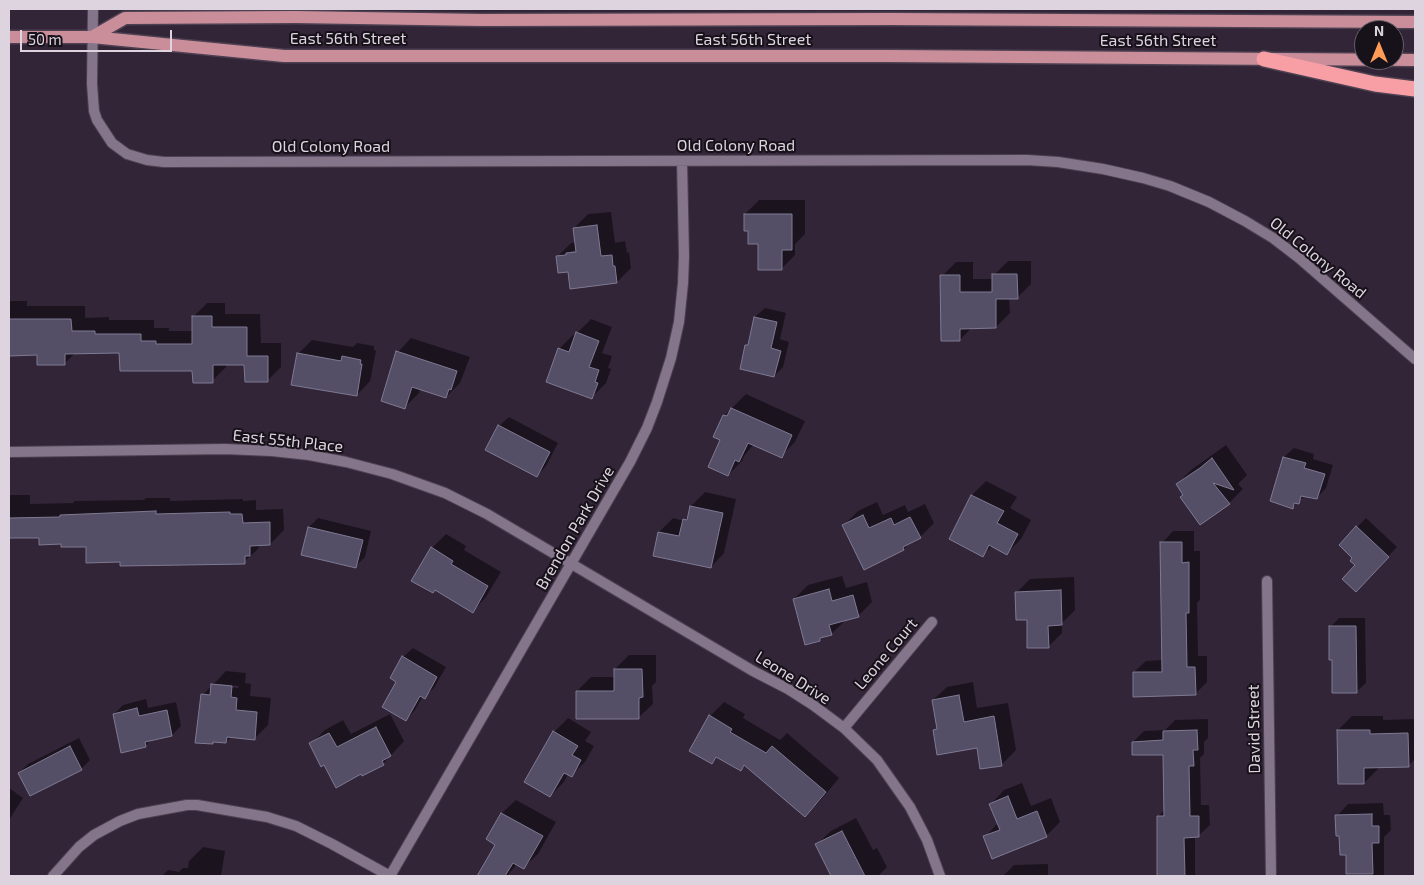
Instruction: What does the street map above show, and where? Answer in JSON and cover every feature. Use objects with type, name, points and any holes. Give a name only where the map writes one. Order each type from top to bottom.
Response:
[{"type":"highway","points":[[1264,59],[1375,84],[1415,89]]},
{"type":"main road","name":"East 56th Street","points":[[92,37],[125,18],[296,17],[472,20],[900,19],[1415,22]]},
{"type":"main road","name":"East 56th Street","points":[[9,36],[92,37],[284,56],[890,56],[1415,60]]},
{"type":"street","name":"Old Colony Road","points":[[93,9],[93,102],[97,120],[112,143],[127,154],[147,160],[164,162],[1027,160],[1103,168],[1170,186],[1209,202],[1273,238],[1299,258],[1415,359]]},
{"type":"street","name":"Brendon Park Drive","points":[[390,876],[630,462],[647,428],[671,358],[678,322],[684,256],[682,161]]},
{"type":"street","name":"East 55th Place","points":[[9,452],[253,450],[309,455],[346,462],[392,474],[444,493],[487,514],[572,563]]},
{"type":"street","name":"Leone Drive","points":[[572,563],[788,689],[844,728],[877,760],[910,807],[927,840],[940,876]]},
{"type":"street","name":"David Street","points":[[1267,581],[1271,876]]},
{"type":"street","name":"Leone Court","points":[[844,728],[932,622]]},
{"type":"street","points":[[53,876],[78,847],[94,835],[120,821],[138,814],[187,805],[197,805],[266,817],[296,826],[390,876]]},
{"type":"building","points":[[744,214],[792,214],[792,250],[782,250],[782,270],[758,270],[758,244],[748,244],[748,231],[744,231]]},
{"type":"building","points":[[597,225],[601,256],[612,255],[617,283],[570,289],[568,272],[558,273],[556,256],[576,252],[573,228]]},
{"type":"building","points":[[992,274],[1017,274],[1018,299],[996,299],[996,328],[960,329],[960,341],[941,341],[940,275],[960,275],[960,292],[992,292]]},
{"type":"building","points":[[192,316],[212,316],[212,327],[247,327],[247,356],[268,356],[268,382],[245,382],[244,365],[213,365],[213,383],[193,383],[192,371],[120,371],[119,353],[65,354],[65,365],[37,365],[37,355],[9,356],[9,319],[71,319],[72,331],[95,331],[95,334],[141,334],[141,341],[156,341],[156,344],[192,344]]},
{"type":"building","points":[[754,317],[777,322],[771,348],[781,351],[774,377],[740,369]]},
{"type":"building","points":[[576,332],[599,341],[589,367],[599,370],[595,382],[598,383],[592,399],[546,382],[558,348],[569,352]]},
{"type":"building","points":[[396,351],[457,371],[451,390],[449,389],[446,398],[412,387],[405,409],[381,401]]},
{"type":"building","points":[[297,353],[341,361],[342,356],[361,360],[357,396],[291,385]]},
{"type":"building","points":[[731,408],[792,435],[782,458],[748,443],[739,462],[735,460],[728,476],[708,467],[720,440],[713,437],[723,415],[727,416]]},
{"type":"building","points":[[498,425],[550,452],[537,477],[485,450]]},
{"type":"building","points":[[1283,457],[1306,463],[1304,468],[1325,474],[1317,499],[1301,496],[1299,504],[1294,503],[1293,509],[1270,501]]},
{"type":"building","points":[[1212,458],[1234,490],[1213,483],[1230,504],[1200,525],[1180,497],[1183,495],[1176,484]]},
{"type":"building","points":[[971,495],[1004,511],[997,523],[1018,534],[1007,555],[989,545],[983,557],[949,539]]},
{"type":"building","points":[[690,506],[723,513],[711,568],[653,556],[658,532],[679,536],[683,519],[687,520]]},
{"type":"building","points":[[156,511],[156,514],[230,512],[230,514],[242,514],[243,523],[270,522],[270,545],[250,546],[250,556],[245,556],[245,564],[120,566],[120,562],[86,563],[86,547],[61,547],[61,544],[39,545],[39,538],[9,538],[9,518]]},
{"type":"building","points":[[863,515],[869,528],[891,518],[894,525],[910,517],[921,538],[903,547],[904,550],[864,570],[842,525]]},
{"type":"building","points":[[1356,526],[1389,557],[1356,592],[1342,579],[1355,565],[1350,561],[1352,558],[1339,545]]},
{"type":"building","points":[[308,527],[363,540],[356,568],[301,555]]},
{"type":"building","points":[[1160,542],[1182,542],[1182,563],[1189,562],[1189,613],[1186,613],[1187,667],[1195,667],[1196,695],[1133,697],[1133,672],[1162,672]]},
{"type":"building","points":[[431,547],[453,561],[451,564],[488,586],[473,613],[435,590],[433,593],[411,581]]},
{"type":"building","points":[[829,589],[832,601],[853,595],[859,617],[829,625],[832,635],[805,645],[793,599]]},
{"type":"building","points":[[1061,590],[1062,625],[1048,626],[1049,648],[1027,648],[1027,620],[1016,620],[1015,592]]},
{"type":"building","points":[[1329,626],[1356,626],[1357,693],[1332,693],[1332,660],[1329,660]]},
{"type":"building","points":[[402,656],[437,677],[425,699],[420,696],[406,721],[382,707],[396,682],[390,678]]},
{"type":"building","points":[[614,669],[642,669],[643,697],[639,698],[639,719],[576,719],[576,691],[614,691]]},
{"type":"building","points":[[211,684],[232,686],[231,697],[237,698],[236,710],[257,712],[255,740],[227,737],[226,743],[195,743],[201,694],[210,695]]},
{"type":"building","points":[[959,695],[964,722],[994,716],[1002,766],[980,769],[977,748],[937,755],[933,730],[937,729],[932,700]]},
{"type":"building","points":[[137,708],[139,716],[167,710],[172,736],[145,742],[146,747],[121,753],[113,714]]},
{"type":"building","points":[[709,715],[732,729],[730,732],[766,753],[772,746],[826,792],[805,817],[744,765],[741,771],[716,757],[712,764],[689,751]]},
{"type":"building","points":[[376,727],[391,756],[382,761],[384,765],[362,776],[361,774],[336,788],[324,765],[321,767],[309,743],[329,733],[337,747]]},
{"type":"building","points":[[1197,730],[1198,750],[1193,750],[1194,766],[1189,766],[1190,816],[1199,816],[1199,837],[1184,838],[1185,876],[1157,876],[1157,816],[1164,816],[1163,755],[1132,755],[1132,742],[1163,740],[1163,731]]},
{"type":"building","points":[[1337,730],[1370,730],[1370,734],[1408,733],[1409,767],[1364,768],[1364,784],[1338,784]]},
{"type":"building","points":[[553,731],[578,746],[572,755],[581,760],[572,777],[564,773],[550,797],[524,782]]},
{"type":"building","points":[[70,746],[82,770],[30,796],[18,773]]},
{"type":"building","points":[[1008,796],[1017,819],[1037,811],[1047,837],[992,859],[983,836],[1000,830],[989,804]]},
{"type":"building","points":[[501,813],[543,836],[524,869],[513,863],[505,876],[477,876],[495,845],[486,839]]},
{"type":"building","points":[[1372,814],[1372,826],[1379,826],[1379,843],[1372,843],[1373,874],[1346,874],[1346,855],[1340,855],[1339,836],[1336,836],[1335,815]]},
{"type":"building","points":[[842,831],[865,876],[831,876],[815,844]]}]
